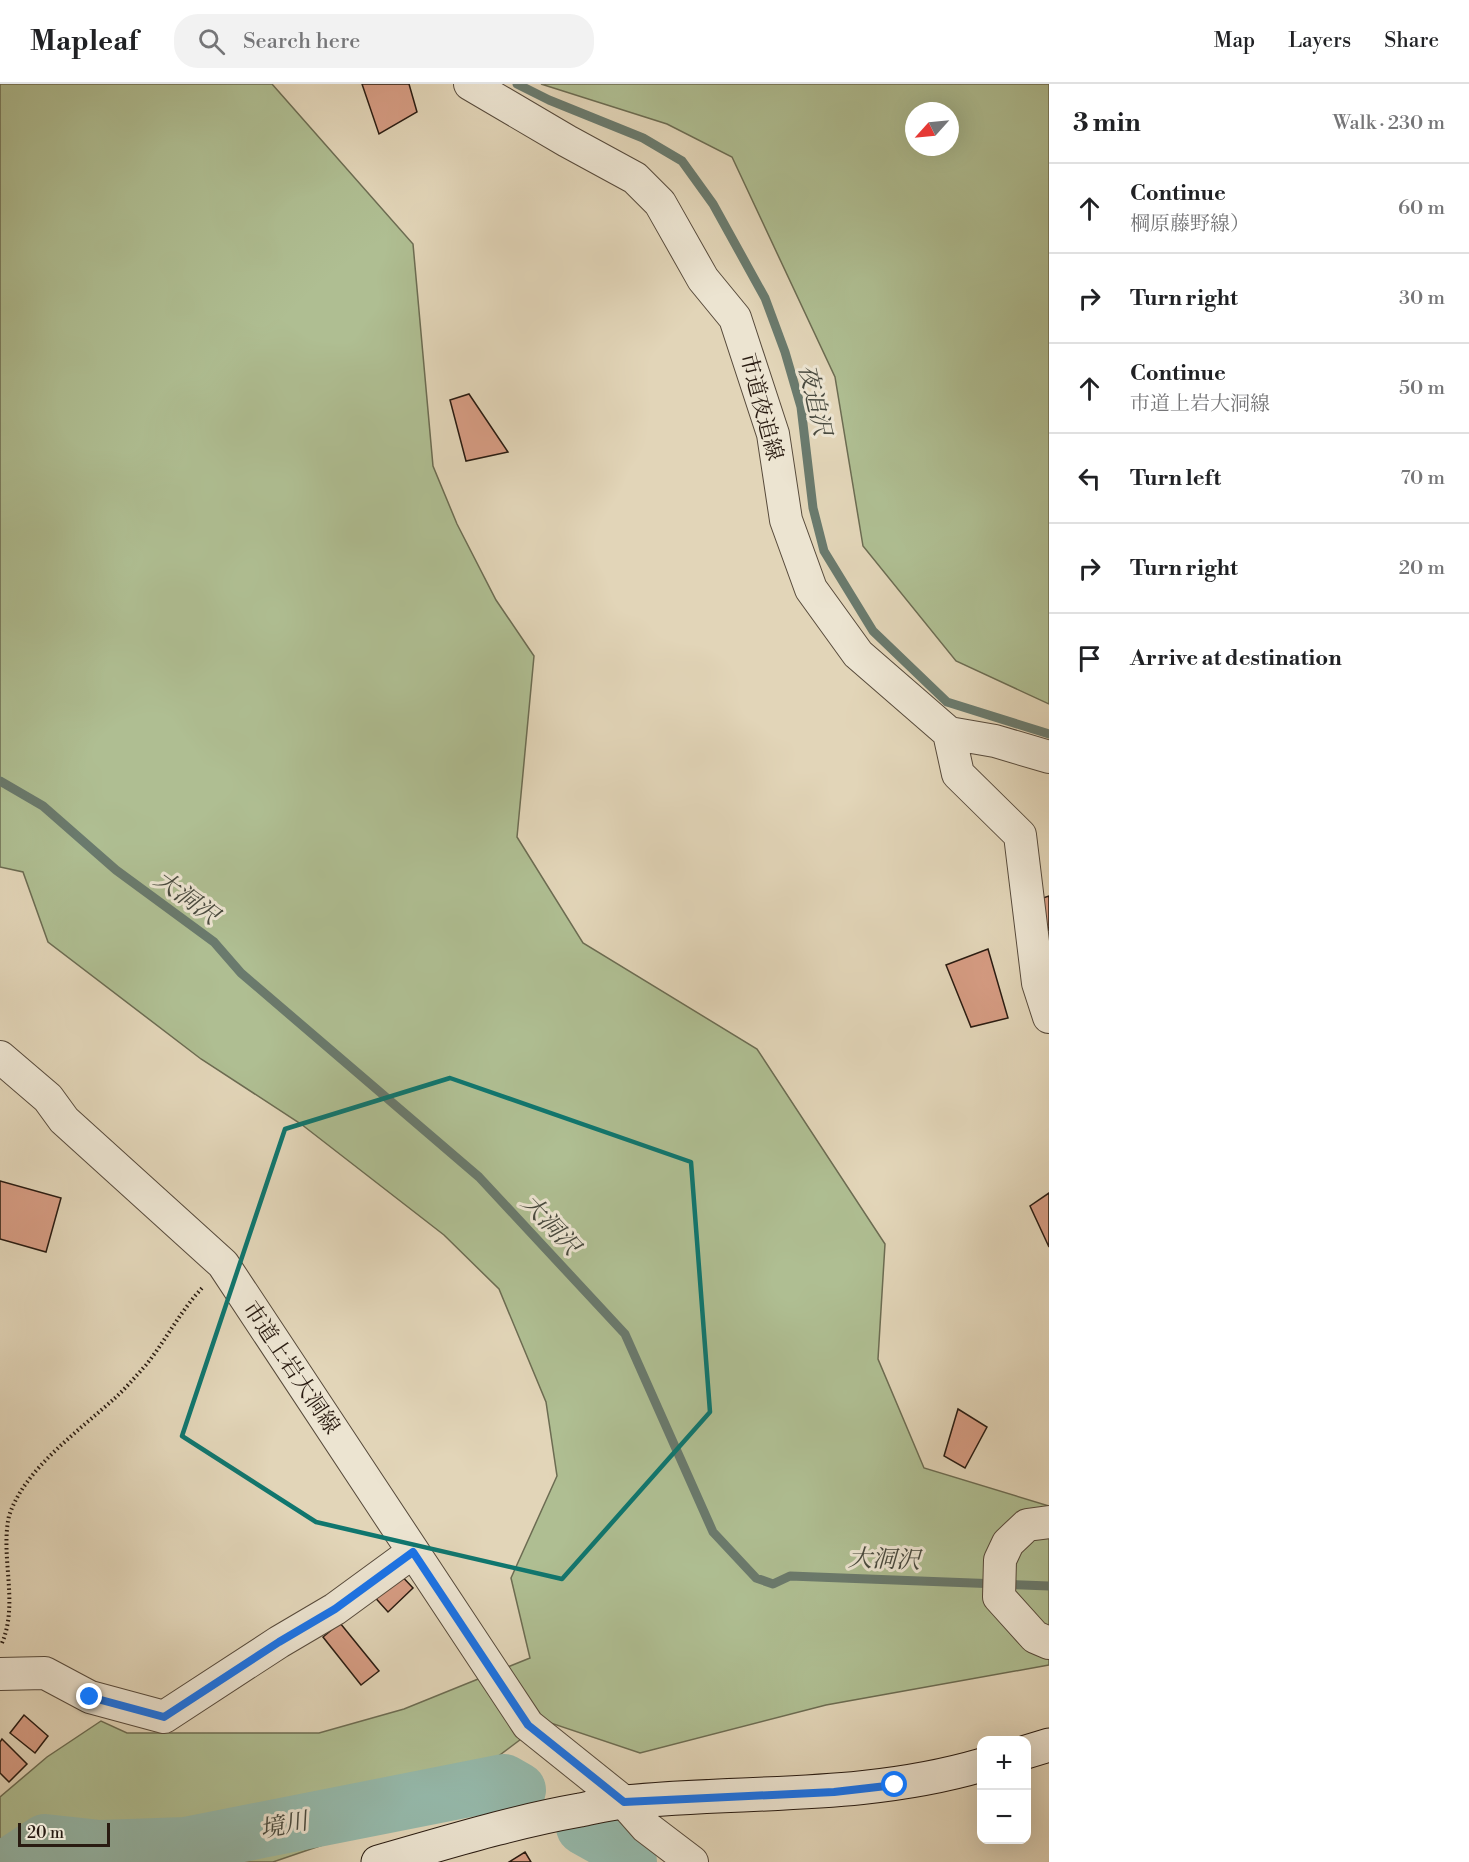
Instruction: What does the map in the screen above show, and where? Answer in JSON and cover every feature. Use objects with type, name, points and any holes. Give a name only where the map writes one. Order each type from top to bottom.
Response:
[{"type":"main road","points":[[1031,1750],[1049,1745]]},
{"type":"main road","points":[[378,1862],[528,1819],[624,1802],[834,1792],[895,1785],[977,1766]]},
{"type":"street","name":"市道夜追線","points":[[470,84],[635,178],[660,203],[703,279],[735,318],[773,435],[786,520],[811,589],[858,654],[949,733]]},
{"type":"street","points":[[1049,757],[994,741],[949,733],[958,774],[1020,835],[1038,983],[1049,1017]]},
{"type":"street","name":"市道上岩大洞線","points":[[0,1057],[48,1098],[64,1120],[223,1264],[528,1725],[624,1802],[646,1827],[692,1862]]},
{"type":"street","points":[[1049,1522],[1027,1525],[1008,1544],[1000,1560],[999,1597],[1035,1637],[1049,1643]]},
{"type":"street","points":[[0,1674],[45,1673],[90,1697],[164,1717],[279,1642],[335,1609],[413,1552]]},
{"type":"path","points":[[0,1648],[8,1623],[6,1527],[16,1500],[26,1484],[58,1449],[117,1396],[146,1364],[198,1292],[217,1275],[223,1264]]},
{"type":"highlighted area","points":[[450,1078],[691,1162],[710,1412],[562,1579],[316,1522],[182,1436],[285,1129]]},
{"type":"green space","points":[[0,84],[272,84],[413,244],[433,466],[457,524],[496,600],[534,656],[517,837],[583,943],[757,1049],[885,1244],[878,1359],[924,1468],[1049,1506],[1049,1665],[826,1705],[640,1753],[545,1721],[428,1809],[273,1862],[0,1862],[0,1797],[47,1757],[101,1721],[127,1733],[319,1733],[404,1709],[530,1658],[511,1578],[557,1476],[546,1402],[499,1289],[444,1235],[301,1124],[201,1059],[48,942],[23,872],[0,867]]},
{"type":"green space","points":[[541,84],[1049,84],[1049,704],[956,661],[863,546],[835,377],[732,157],[667,124]]},
{"type":"building","points":[[362,84],[409,84],[417,112],[379,134]]},
{"type":"building","points":[[469,394],[508,452],[466,461],[450,400]]},
{"type":"building","points":[[1049,896],[1049,931],[1037,900]]},
{"type":"building","points":[[988,949],[1008,1018],[971,1027],[946,965]]},
{"type":"building","points":[[0,1181],[61,1198],[46,1252],[0,1239]]},
{"type":"building","points":[[1049,1193],[1049,1247],[1030,1206]]},
{"type":"building","points":[[958,1409],[987,1427],[965,1468],[944,1456]]},
{"type":"building","points":[[396,1570],[413,1588],[388,1612],[371,1593]]},
{"type":"building","points":[[340,1623],[379,1671],[361,1685],[323,1637]]},
{"type":"building","points":[[24,1715],[48,1736],[35,1753],[10,1733]]},
{"type":"building","points":[[2,1739],[27,1764],[9,1782],[0,1773],[0,1742]]},
{"type":"building","points":[[525,1852],[531,1862],[509,1862]]},
{"type":"waterway","name":"夜追沢","points":[[517,84],[549,100],[643,138],[682,161],[713,204],[765,298],[785,352],[801,407],[813,508],[824,551],[873,631],[947,702],[1049,734]]},
{"type":"waterway","name":"大洞沢","points":[[0,781],[43,806],[116,870],[214,942],[241,973],[479,1177],[625,1334],[713,1532],[756,1578],[773,1584],[790,1576],[1049,1586]]},
{"type":"waterway","name":"境川","points":[[15,1862],[45,1842],[100,1848],[186,1845],[504,1782],[518,1790]]},
{"type":"waterway","name":"境川","points":[[584,1827],[607,1840],[629,1862]]},
{"type":"route","points":[[90,1697],[164,1717],[279,1642],[335,1609],[413,1552],[528,1725],[624,1802],[834,1792],[895,1785]]}]
